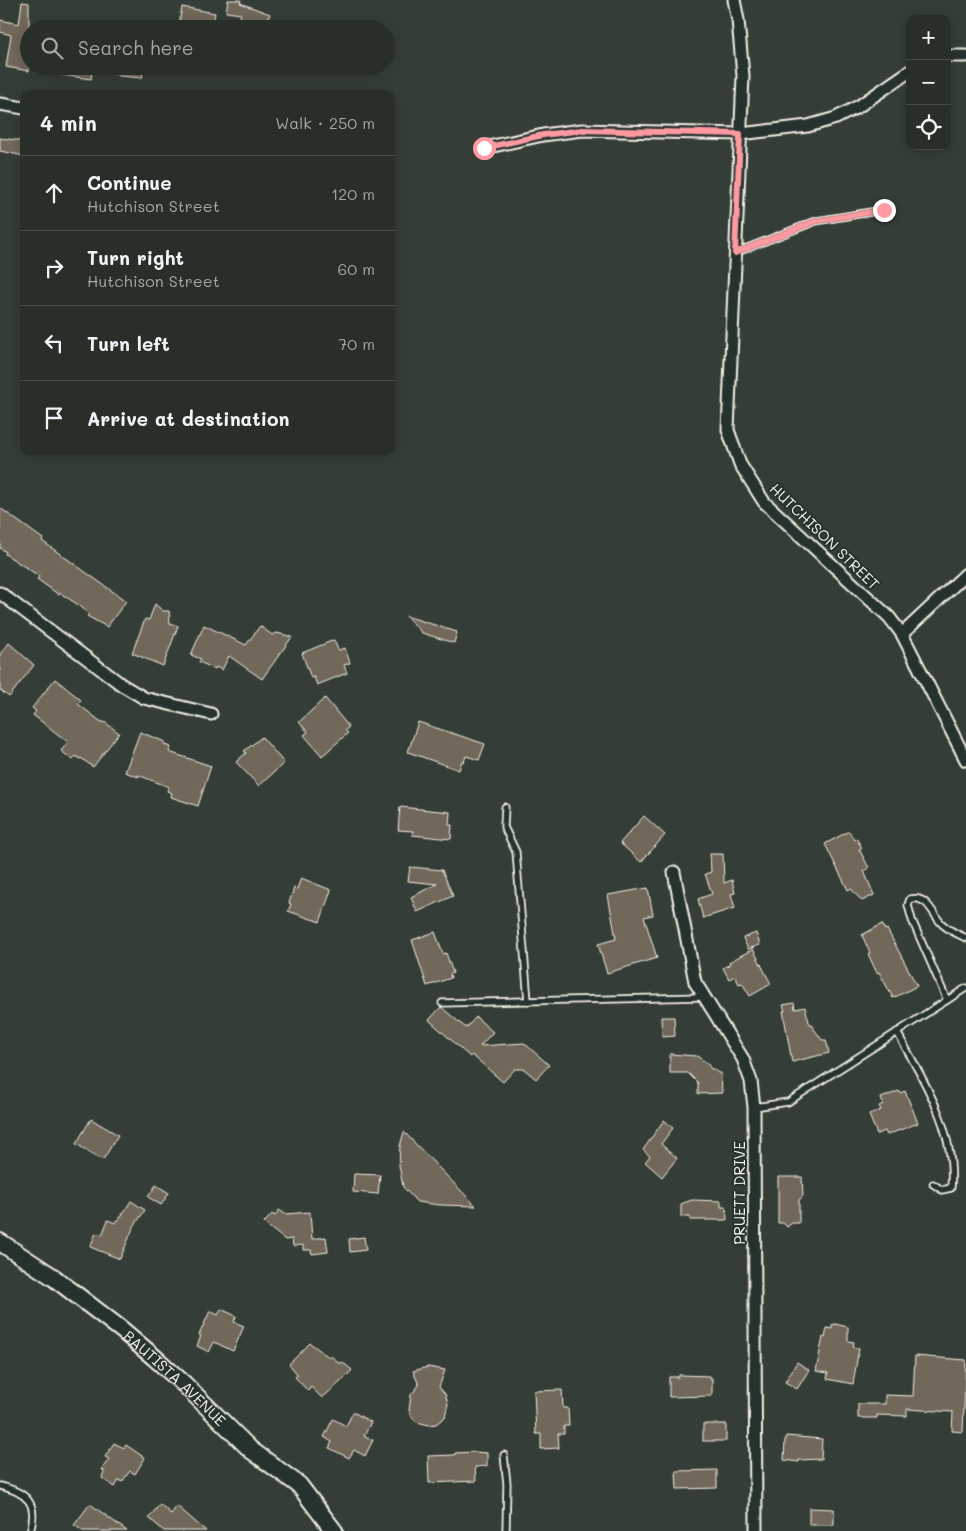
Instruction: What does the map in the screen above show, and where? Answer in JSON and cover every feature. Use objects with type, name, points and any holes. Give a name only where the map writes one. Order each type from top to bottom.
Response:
[{"type":"street","name":"HUTCHISON STREET","points":[[734,0],[738,20],[743,76],[728,430],[740,464],[764,502],[889,617],[902,634],[966,760]]},
{"type":"street","points":[[951,56],[966,56]]},
{"type":"street","points":[[484,148],[543,135],[582,130],[740,134],[808,126],[836,118],[859,106],[906,74]]},
{"type":"street","points":[[0,104],[20,107]]},
{"type":"street","points":[[902,634],[966,574]]},
{"type":"street","points":[[0,593],[122,685],[144,698],[211,714]]},
{"type":"street","name":"PRUETT DRIVE","points":[[674,872],[695,982],[702,997],[743,1059],[751,1081],[754,1107],[756,1531]]},
{"type":"street","name":"BAUTISTA AVENUE","points":[[0,1242],[122,1330],[185,1385],[251,1450],[299,1485],[334,1531]]},
{"type":"lane","points":[[735,253],[816,221],[884,210]]},
{"type":"lane","points":[[505,807],[504,826],[516,852],[528,1001]]},
{"type":"lane","points":[[947,1000],[912,920],[908,905],[910,899],[924,900],[941,922],[954,934],[966,938]]},
{"type":"lane","points":[[754,1107],[788,1102],[966,988]]},
{"type":"lane","points":[[442,1003],[702,997]]},
{"type":"lane","points":[[897,1032],[938,1108],[950,1147],[952,1173],[950,1188],[942,1190],[933,1184]]},
{"type":"lane","points":[[504,1455],[507,1484],[506,1531]]},
{"type":"lane","points":[[0,1486],[18,1491],[27,1498],[33,1514],[30,1531]]},
{"type":"building","points":[[228,0],[241,0],[240,3],[270,14],[268,20],[239,20],[241,14],[226,12]]},
{"type":"building","points":[[22,2],[29,3],[29,20],[20,20],[20,69],[6,67],[11,35],[0,32],[0,20],[19,24]]},
{"type":"building","points":[[182,7],[215,13],[214,20],[180,20]]},
{"type":"building","points":[[62,75],[92,75],[91,79]]},
{"type":"building","points":[[119,75],[142,75],[142,78]]},
{"type":"building","points":[[0,138],[20,140],[20,155],[0,151]]},
{"type":"building","points":[[0,508],[43,539],[42,541],[126,601],[107,627],[87,616],[89,614],[80,606],[60,593],[59,595],[37,579],[39,576],[5,554],[6,552],[0,548]]},
{"type":"building","points":[[155,604],[163,611],[169,611],[170,623],[178,626],[163,666],[132,653],[145,619],[149,620]]},
{"type":"building","points":[[406,616],[457,632],[454,643],[422,633]]},
{"type":"building","points":[[204,625],[246,645],[260,626],[272,635],[277,633],[292,637],[262,679],[229,656],[222,670],[199,662],[201,659],[191,655]]},
{"type":"building","points":[[334,640],[338,650],[345,648],[350,663],[344,665],[347,673],[317,685],[314,677],[311,678],[302,653]]},
{"type":"building","points":[[9,643],[34,665],[9,697],[0,690],[0,654]]},
{"type":"building","points":[[55,679],[81,700],[78,704],[119,733],[93,767],[76,756],[73,760],[61,751],[68,742],[33,715],[36,711],[32,708]]},
{"type":"building","points":[[325,698],[349,727],[345,730],[348,733],[322,756],[304,735],[308,732],[299,722]]},
{"type":"building","points":[[418,722],[485,744],[479,760],[466,756],[459,770],[408,752]]},
{"type":"building","points":[[140,732],[165,742],[164,744],[171,747],[169,752],[211,766],[198,806],[171,797],[172,793],[167,791],[169,787],[125,772]]},
{"type":"building","points":[[262,737],[284,763],[259,786],[236,762],[246,753],[244,751]]},
{"type":"building","points":[[400,807],[450,812],[449,825],[452,825],[451,839],[412,835],[413,831],[398,830]]},
{"type":"building","points":[[644,816],[665,835],[641,862],[620,843]]},
{"type":"building","points":[[849,831],[862,848],[859,849],[869,868],[864,871],[874,895],[862,901],[851,889],[848,890],[825,844]]},
{"type":"building","points":[[710,854],[723,854],[724,883],[732,880],[735,893],[731,894],[735,908],[703,918],[698,899],[712,894],[705,874],[711,872]]},
{"type":"building","points":[[410,867],[442,870],[453,896],[417,912],[411,897],[437,884],[408,881]]},
{"type":"building","points":[[301,878],[331,890],[320,922],[288,911],[294,888],[297,889]]},
{"type":"building","points":[[648,888],[653,915],[644,917],[657,958],[607,973],[598,944],[616,939],[608,895]]},
{"type":"building","points":[[882,924],[885,930],[887,929],[917,986],[893,998],[879,972],[877,973],[862,935]]},
{"type":"building","points":[[435,932],[443,954],[446,953],[453,973],[450,974],[451,978],[427,986],[412,940]]},
{"type":"building","points":[[756,933],[760,945],[748,949],[743,938]]},
{"type":"building","points":[[753,949],[771,984],[750,996],[742,983],[739,984],[735,976],[729,979],[723,968],[730,964],[729,962]]},
{"type":"building","points":[[794,1003],[795,1009],[805,1007],[809,1022],[822,1040],[826,1040],[829,1053],[792,1062],[783,1005]]},
{"type":"building","points":[[441,1007],[466,1028],[476,1017],[493,1032],[480,1046],[524,1043],[549,1065],[536,1079],[524,1069],[515,1069],[503,1082],[472,1055],[470,1057],[429,1020]]},
{"type":"building","points":[[661,1017],[674,1017],[675,1036],[662,1037]]},
{"type":"building","points":[[670,1054],[697,1056],[707,1063],[711,1069],[721,1073],[722,1093],[698,1094],[698,1083],[688,1073],[670,1073]]},
{"type":"building","points":[[899,1091],[900,1093],[905,1091],[918,1123],[887,1135],[885,1131],[877,1134],[869,1115],[881,1110],[879,1106],[883,1104],[881,1098]]},
{"type":"building","points":[[91,1119],[118,1135],[103,1160],[76,1144]]},
{"type":"building","points":[[664,1120],[673,1128],[661,1144],[677,1158],[662,1177],[645,1162],[650,1156],[643,1150]]},
{"type":"building","points":[[404,1132],[476,1206],[417,1202],[403,1187],[399,1165],[400,1146]]},
{"type":"building","points":[[354,1174],[380,1175],[378,1194],[353,1192]]},
{"type":"building","points":[[778,1177],[802,1177],[803,1196],[799,1200],[799,1223],[792,1223],[787,1227],[783,1223],[778,1223]]},
{"type":"building","points":[[156,1185],[169,1193],[161,1205],[148,1197]]},
{"type":"building","points":[[692,1200],[721,1201],[721,1207],[726,1207],[727,1220],[690,1220],[690,1217],[681,1217],[681,1204]]},
{"type":"building","points":[[131,1201],[145,1210],[133,1228],[120,1259],[90,1247],[96,1233],[102,1235],[108,1220],[115,1223],[116,1220],[118,1221]]},
{"type":"building","points":[[279,1210],[285,1214],[310,1212],[312,1239],[326,1237],[328,1252],[312,1254],[311,1250],[303,1250],[303,1245],[293,1246],[292,1239],[285,1240],[264,1223],[272,1214],[275,1216]]},
{"type":"building","points":[[364,1237],[366,1250],[350,1252],[349,1239]]},
{"type":"building","points":[[221,1309],[236,1316],[234,1322],[244,1326],[233,1351],[214,1342],[209,1352],[197,1346],[201,1336],[199,1335],[210,1311],[218,1315]]},
{"type":"building","points":[[832,1325],[848,1327],[848,1341],[854,1342],[853,1347],[859,1348],[853,1384],[827,1379],[828,1373],[816,1371],[823,1337],[825,1338],[827,1328],[832,1329]]},
{"type":"building","points":[[310,1343],[330,1358],[331,1356],[340,1364],[342,1362],[352,1370],[322,1398],[311,1387],[308,1391],[295,1377],[298,1375],[289,1364]]},
{"type":"building","points":[[915,1356],[966,1360],[963,1432],[952,1431],[953,1412],[907,1409],[907,1416],[877,1415],[877,1418],[858,1418],[858,1404],[885,1404],[885,1395],[913,1396]]},
{"type":"building","points":[[797,1362],[809,1370],[797,1389],[785,1382]]},
{"type":"building","points":[[428,1367],[445,1370],[439,1387],[445,1394],[448,1403],[445,1417],[436,1424],[429,1425],[413,1419],[409,1410],[411,1395],[419,1385],[413,1371]]},
{"type":"building","points":[[679,1375],[710,1376],[712,1378],[712,1396],[669,1397],[669,1377],[679,1377]]},
{"type":"building","points":[[562,1390],[563,1408],[568,1408],[569,1426],[564,1426],[564,1434],[558,1434],[559,1448],[541,1449],[541,1434],[536,1434],[534,1391]]},
{"type":"building","points":[[353,1412],[371,1422],[364,1436],[373,1440],[365,1456],[354,1450],[349,1458],[329,1448],[332,1442],[324,1437],[333,1419],[346,1426]]},
{"type":"building","points":[[703,1424],[726,1424],[726,1441],[703,1441]]},
{"type":"building","points":[[786,1436],[822,1439],[821,1459],[799,1460],[799,1462],[784,1460]]},
{"type":"building","points":[[114,1443],[124,1448],[126,1445],[145,1458],[135,1474],[130,1471],[122,1482],[119,1480],[115,1487],[102,1478],[104,1471],[102,1469],[109,1459],[105,1457]]},
{"type":"building","points":[[475,1452],[487,1453],[487,1466],[475,1467],[476,1481],[429,1483],[428,1456]]},
{"type":"building","points":[[717,1470],[717,1488],[677,1489],[676,1471]]},
{"type":"building","points":[[90,1504],[127,1531],[83,1531],[74,1525]]},
{"type":"building","points":[[160,1504],[171,1514],[177,1506],[206,1531],[164,1531],[149,1518]]},
{"type":"building","points":[[809,1508],[834,1509],[834,1525],[809,1525]]},
{"type":"route","points":[[484,148],[543,135],[582,130],[740,134],[735,253],[816,221],[884,210]]}]
